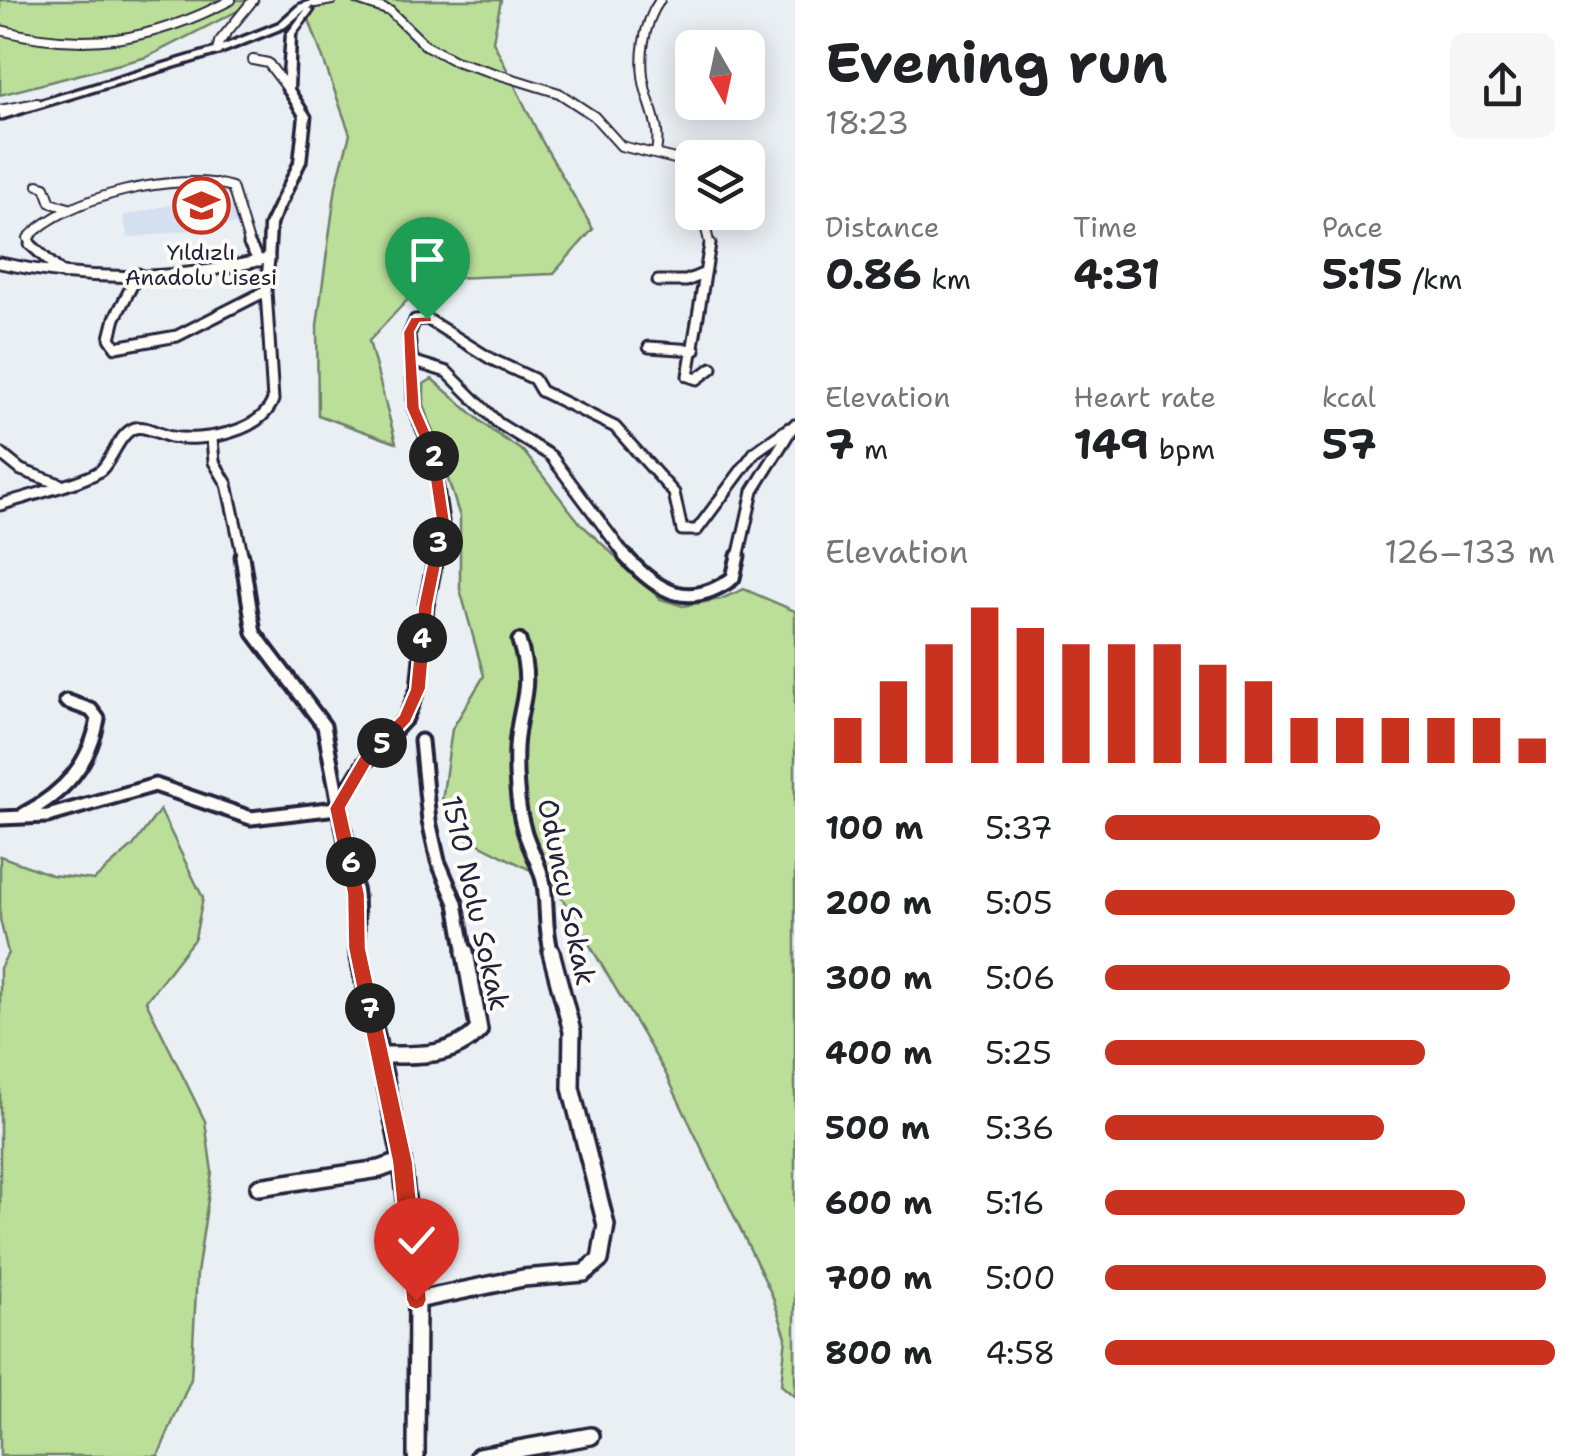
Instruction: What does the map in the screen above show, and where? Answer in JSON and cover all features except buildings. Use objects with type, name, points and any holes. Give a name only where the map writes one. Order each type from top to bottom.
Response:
[{"type":"street","points":[[0,30],[61,43],[94,42],[176,22],[231,0]]},
{"type":"street","points":[[217,51],[219,42],[253,0]]},
{"type":"street","points":[[0,113],[217,51],[282,25],[302,6],[332,0]]},
{"type":"street","points":[[357,0],[390,11],[425,44],[456,61],[558,93],[594,116],[621,146],[675,159]]},
{"type":"street","points":[[656,152],[660,135],[644,85],[645,30],[647,19],[660,0]]},
{"type":"street","points":[[288,89],[291,34],[315,1]]},
{"type":"street","points":[[0,505],[100,472],[130,430],[139,427],[172,438],[212,439],[238,430],[270,408],[273,400],[264,260],[270,225],[300,162],[305,116],[268,63],[253,60]]},
{"type":"street","points":[[63,274],[31,246],[28,238],[54,214],[201,182],[232,187],[251,250],[264,260]]},
{"type":"street","points":[[38,185],[46,187],[52,203],[70,208]]},
{"type":"street","points":[[706,230],[711,250],[702,274],[695,350],[688,376],[691,379],[712,368]]},
{"type":"street","points":[[0,263],[63,274],[138,274],[223,269],[264,260]]},
{"type":"street","points":[[138,274],[115,318],[110,338],[116,348],[136,347],[199,331],[266,291]]},
{"type":"street","points":[[658,281],[686,281],[702,274]]},
{"type":"street","points":[[337,808],[364,762],[406,718],[418,689],[426,606],[443,521],[433,454],[413,408],[408,344],[415,320],[427,319],[492,359],[534,379],[541,392],[614,427],[674,493],[682,530],[689,532],[697,530],[755,452],[795,424]]},
{"type":"street","points":[[649,347],[695,350]]},
{"type":"street","points":[[412,361],[444,367],[495,421],[534,442],[558,462],[600,528],[643,573],[673,592],[698,596],[733,578],[752,490],[795,424]]},
{"type":"street","points":[[212,439],[214,462],[227,484],[237,522],[254,633],[324,726],[356,894],[357,948],[402,1162],[416,1300],[416,1456]]},
{"type":"street","points":[[0,454],[20,470],[64,485]]},
{"type":"street","name":"Oduncu Sokak","points":[[416,1300],[523,1278],[584,1272],[600,1260],[606,1225],[571,1088],[572,1030],[544,926],[545,889],[538,858],[523,828],[516,747],[526,701],[528,667],[519,641]]},
{"type":"street","points":[[18,816],[58,794],[94,741],[98,720],[91,710],[66,700]]},
{"type":"street","name":"1510 Nolu Sokak","points":[[380,1054],[434,1054],[468,1045],[479,1030],[456,903],[438,861],[429,821],[420,740]]},
{"type":"street","points":[[0,818],[48,816],[155,785],[251,818],[337,808]]},
{"type":"street","points":[[259,1187],[380,1169],[402,1162]]},
{"type":"street","points":[[479,1456],[591,1436]]},
{"type":"shaded area","name":"Yıldızlı Anadolu Lisesi","points":[[220,193],[244,223],[128,238],[123,216]]},
{"type":"green space","points":[[0,0],[259,0],[147,57],[0,95]]},
{"type":"green space","points":[[302,0],[501,0],[493,41],[543,143],[593,229],[553,274],[427,279],[369,341],[396,443],[318,415],[317,325],[336,186],[350,134]]},
{"type":"green space","points":[[432,379],[491,430],[524,452],[580,523],[660,599],[683,606],[721,599],[744,589],[795,611],[795,1397],[781,1385],[786,1337],[772,1295],[665,1072],[552,881],[465,837],[442,801],[452,729],[484,676],[460,589],[460,517],[424,404],[424,384]]},
{"type":"green space","points":[[160,810],[203,898],[195,938],[146,1001],[205,1121],[212,1172],[197,1274],[191,1379],[158,1456],[0,1456],[0,968],[8,953],[0,919],[0,856],[52,875],[94,880],[133,846]]},
{"type":"place","name":"Yıldızlı Anadolu Lisesi","points":[[201,205]]},
{"type":"route","points":[[416,1300],[402,1162],[357,948],[356,894],[337,808],[364,762],[406,718],[418,689],[426,606],[443,521],[433,454],[413,408],[409,332],[415,320],[427,319]]}]
